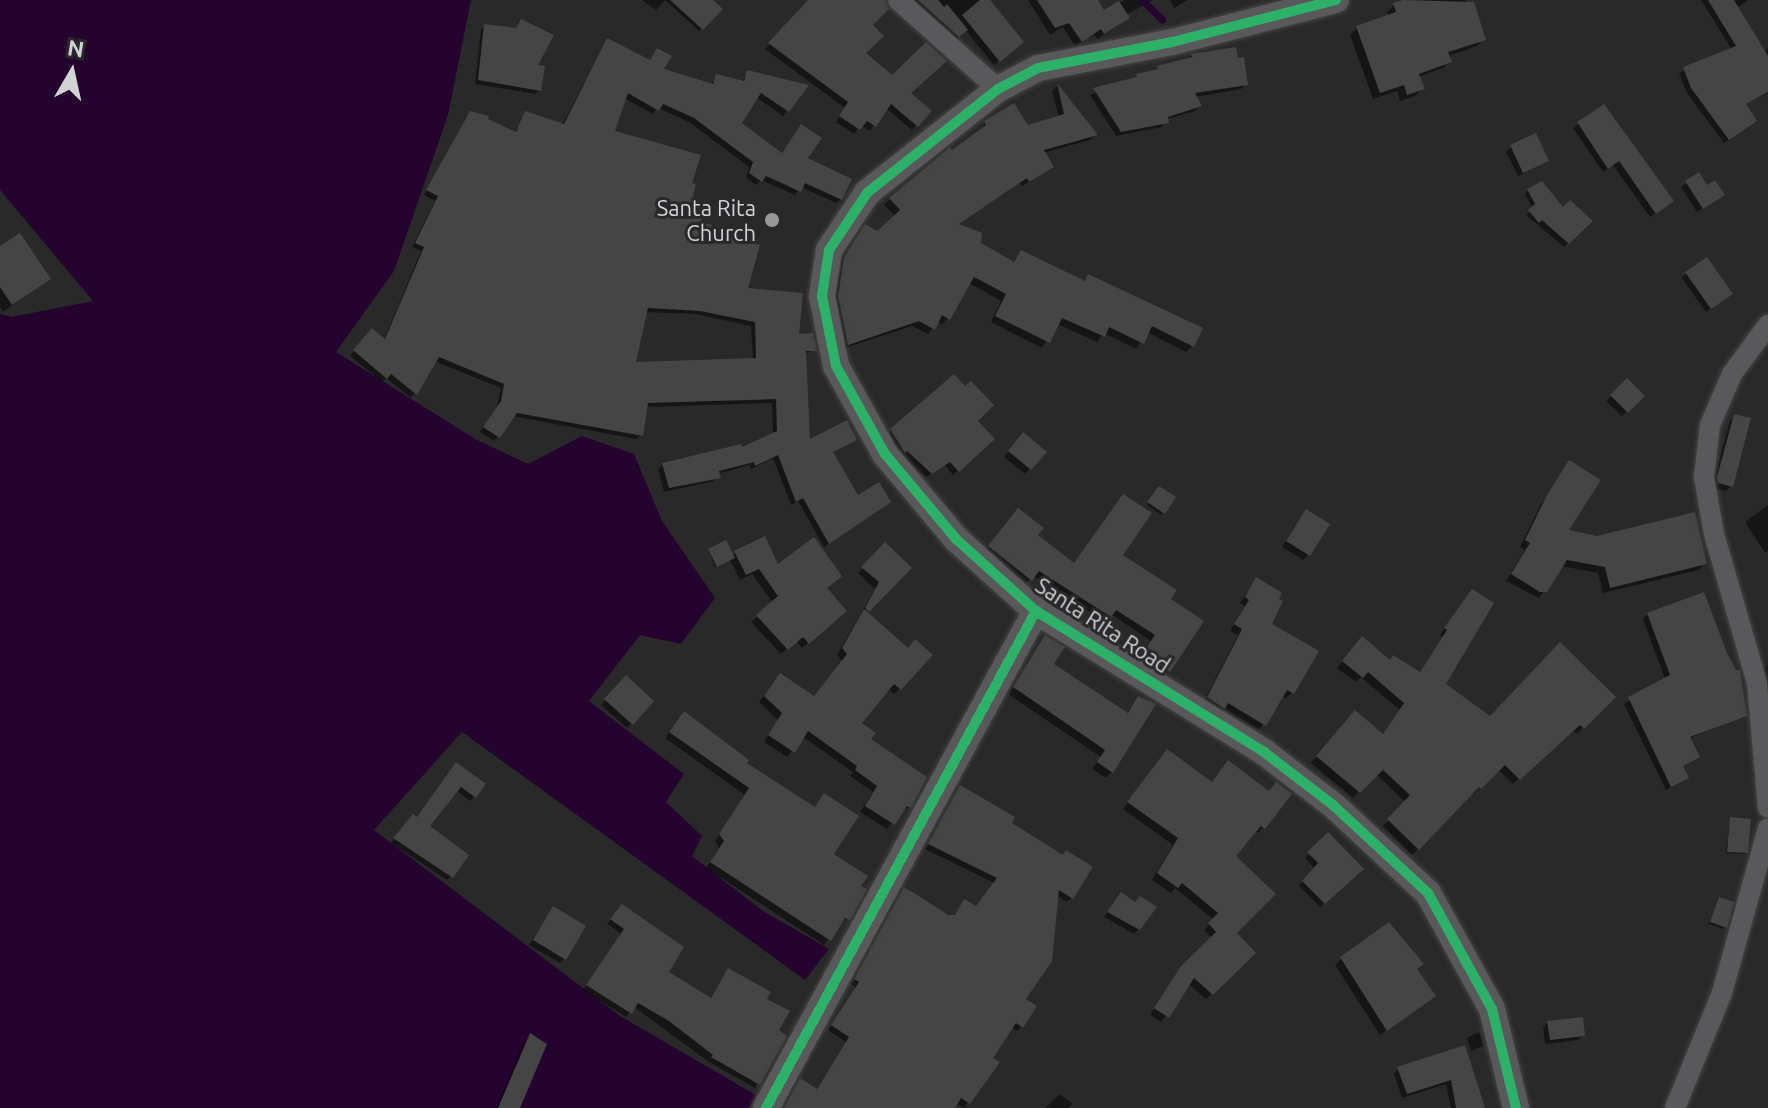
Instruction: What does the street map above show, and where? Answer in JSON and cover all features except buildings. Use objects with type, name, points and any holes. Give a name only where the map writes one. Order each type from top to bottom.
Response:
[{"type":"street","points":[[898,0],[998,89]]},
{"type":"street","name":"Santa Rita Road","points":[[1336,0],[1172,42],[1038,68],[998,89],[867,193],[829,250],[822,296],[836,366],[885,454],[956,539],[1036,611],[1264,752],[1333,805],[1428,893],[1492,1009],[1516,1108]]},
{"type":"street","points":[[1768,325],[1732,374],[1710,425],[1704,477],[1714,534],[1757,683],[1768,808]]},
{"type":"street","points":[[766,1108],[1036,611]]},
{"type":"street","points":[[1675,1108],[1722,993],[1768,828]]},
{"type":"shaded area","points":[[0,0],[471,0],[448,115],[394,271],[336,352],[477,440],[528,464],[582,436],[634,454],[662,521],[715,598],[681,644],[640,635],[589,701],[684,774],[666,802],[702,836],[692,856],[763,911],[829,949],[805,980],[462,732],[374,830],[620,1016],[756,1095],[749,1108],[0,1108],[0,314],[11,317],[93,301],[0,190]]},
{"type":"waterway","points":[[1142,0],[1162,19]]},
{"type":"cycle path","points":[[1336,0],[1172,42],[1038,68],[998,89],[867,193],[829,250],[822,296],[836,366],[885,454],[956,539],[1036,611],[1264,752],[1333,805],[1428,893],[1492,1009],[1516,1108]]},
{"type":"cycle path","points":[[766,1108],[1036,611]]},
{"type":"place","name":"Santa Rita Church","points":[[772,220]]}]
